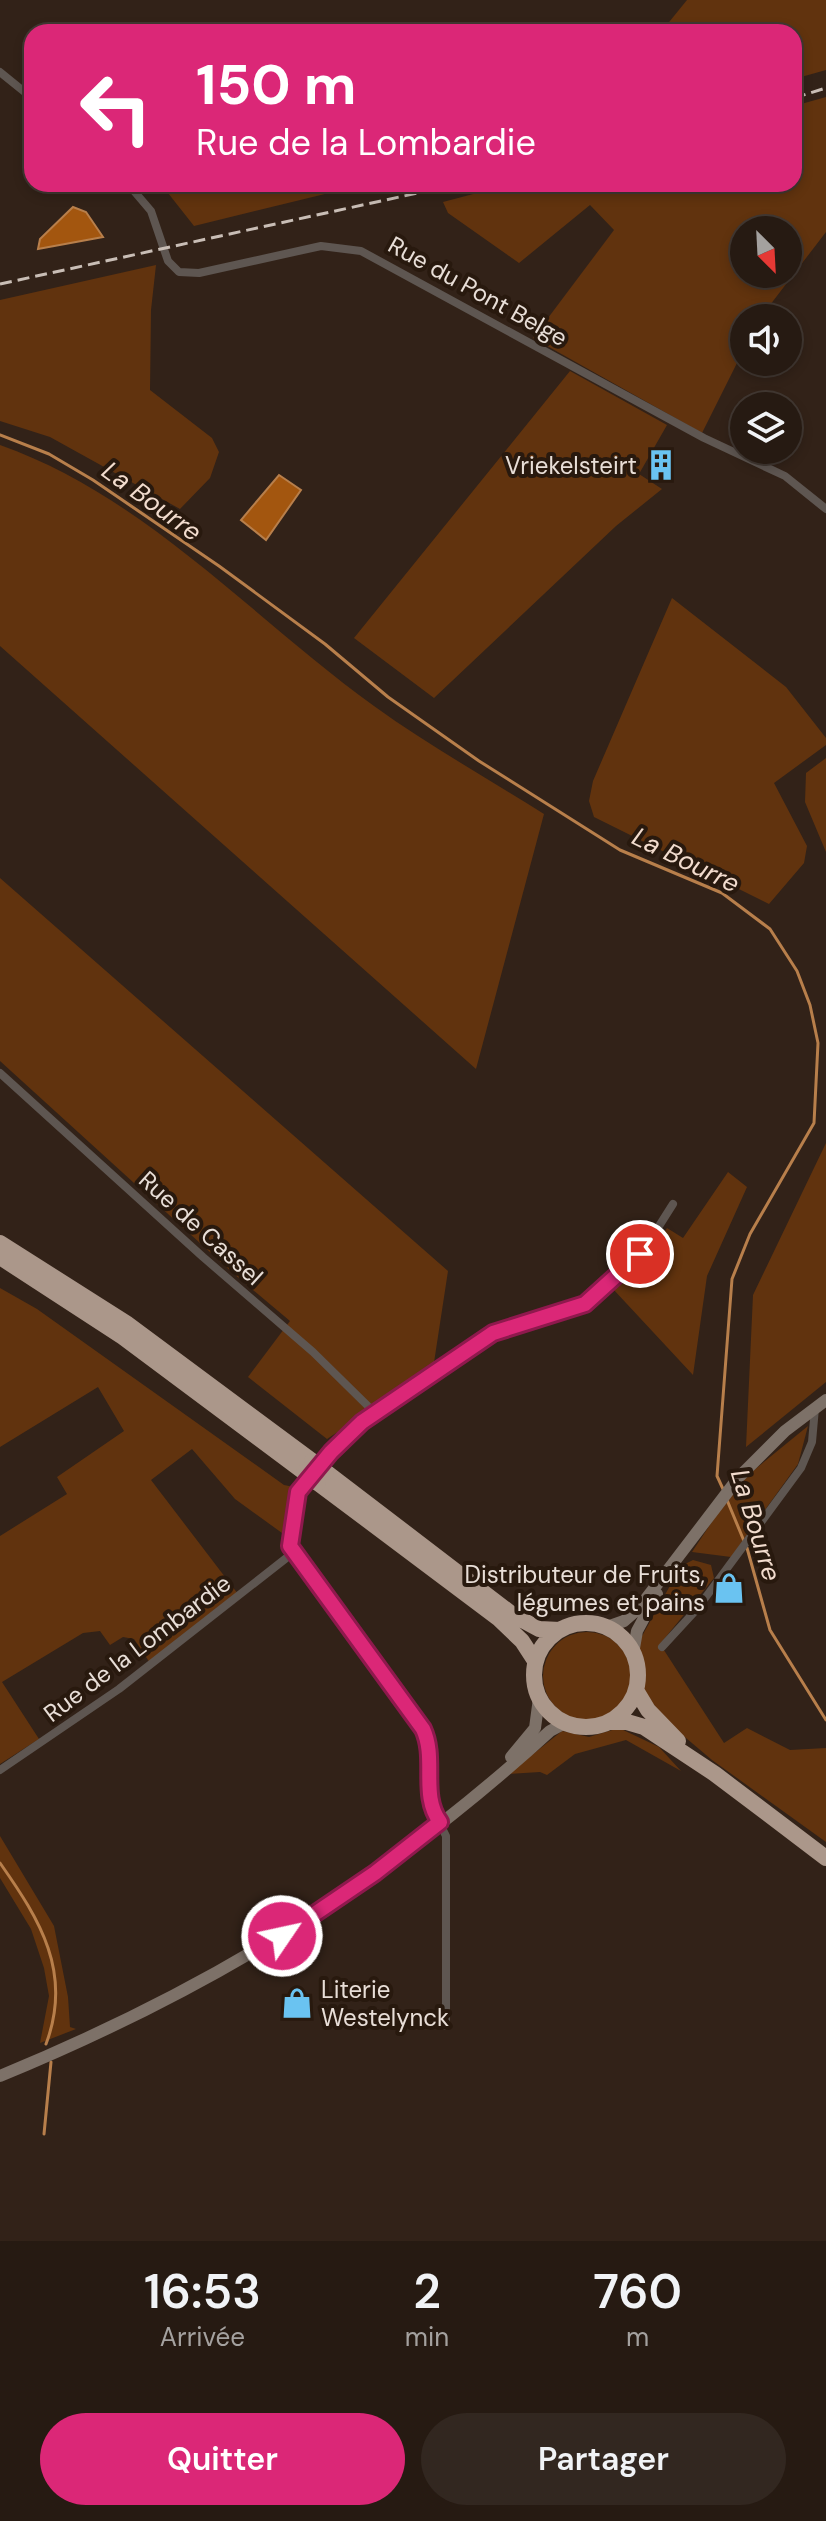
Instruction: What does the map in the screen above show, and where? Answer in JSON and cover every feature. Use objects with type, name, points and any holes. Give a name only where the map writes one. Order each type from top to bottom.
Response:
[{"type":"highway","points":[[0,1243],[140,1333],[498,1618],[522,1641],[535,1661]]},
{"type":"highway","points":[[0,1257],[116,1332],[308,1467]]},
{"type":"highway","points":[[322,1478],[519,1619],[539,1629],[560,1630],[586,1623],[607,1627],[621,1637],[633,1654],[638,1674],[636,1690],[624,1711],[609,1722]]},
{"type":"highway","points":[[560,1630],[545,1643],[535,1661],[533,1677],[539,1698],[548,1712],[565,1723],[584,1727],[609,1722],[641,1726],[715,1774],[826,1858]]},
{"type":"highway","points":[[636,1690],[648,1710],[715,1774]]},
{"type":"street","points":[[0,72],[24,92]]},
{"type":"street","name":"Rue du Pont Belge","points":[[135,192],[151,211],[168,261],[179,272],[199,273],[321,246],[361,251],[704,438],[778,472],[804,488],[826,509]]},
{"type":"street","name":"Rue de Cassel","points":[[0,1073],[211,1265],[313,1352],[374,1412]]},
{"type":"street","points":[[446,2026],[446,1836],[431,1806],[430,1751],[423,1729],[294,1552],[289,1538],[298,1492],[335,1447],[374,1412],[413,1390],[493,1333],[568,1312],[590,1300],[640,1254],[673,1204]]},
{"type":"street","points":[[607,1627],[635,1612],[730,1486],[769,1446],[821,1404]]},
{"type":"street","points":[[662,1647],[750,1539],[805,1462],[821,1404]]},
{"type":"street","name":"Rue de la Lombardie","points":[[0,1770],[119,1689],[294,1552]]},
{"type":"street","points":[[633,1654],[639,1626],[671,1568]]},
{"type":"street","points":[[482,1788],[533,1732],[538,1719],[539,1698]]},
{"type":"street","points":[[0,2076],[180,1995],[250,1956],[353,1889],[550,1731],[565,1723]]},
{"type":"street","points":[[0,2068],[68,2046]]},
{"type":"shaded area","points":[[687,0],[826,0],[826,70],[802,77],[802,24],[668,24]]},
{"type":"shaded area","points":[[826,97],[826,232],[802,263],[802,216],[730,216],[730,288],[783,288],[771,304],[730,304],[730,376],[702,433],[533,338],[614,230],[590,205],[519,263],[448,213],[443,202],[481,192],[802,192],[802,104]]},
{"type":"shaded area","points":[[169,192],[333,192],[194,226]]},
{"type":"shaded area","points":[[73,207],[86,212],[103,237],[38,249],[40,239]]},
{"type":"shaded area","points":[[156,265],[151,310],[150,390],[212,438],[219,452],[210,478],[180,509],[50,437],[0,421],[0,300]]},
{"type":"shaded area","points":[[570,371],[667,425],[639,474],[662,489],[616,526],[434,698],[354,638]]},
{"type":"shaded area","points":[[0,445],[53,467],[150,527],[374,706],[544,814],[476,1069],[0,646]]},
{"type":"shaded area","points":[[279,475],[301,490],[266,540],[241,520]]},
{"type":"shaded area","points":[[672,598],[786,687],[826,738],[826,745],[774,783],[807,846],[804,863],[769,904],[594,817],[589,801],[593,781]]},
{"type":"shaded area","points":[[826,758],[826,852],[805,802],[806,773]]},
{"type":"shaded area","points":[[0,878],[448,1271],[433,1369],[327,1439],[248,1377],[290,1321],[0,1061]]},
{"type":"shaded area","points":[[826,1143],[826,1382],[746,1447],[753,1295]]},
{"type":"shaded area","points":[[728,1172],[747,1187],[707,1276],[693,1375],[613,1289],[647,1256],[667,1228],[683,1238]]},
{"type":"shaded area","points":[[0,1288],[37,1309],[284,1485],[294,1487],[282,1533],[235,1499],[192,1449],[151,1480],[238,1594],[150,1663],[134,1639],[123,1637],[110,1645],[100,1631],[83,1633],[2,1682],[39,1739],[0,1764],[0,1536],[67,1494],[57,1477],[124,1431],[98,1387],[0,1447]]},
{"type":"shaded area","points":[[808,1426],[798,1464],[731,1557],[692,1552],[737,1484]]},
{"type":"shaded area","points":[[693,1560],[711,1565],[714,1578],[660,1644],[724,1743],[747,1728],[790,1750],[826,1748],[826,1842],[712,1760],[673,1727],[644,1694],[637,1645],[681,1566]]},
{"type":"shaded area","points":[[587,1632],[612,1639],[624,1651],[631,1676],[624,1701],[612,1713],[587,1720],[562,1713],[550,1701],[543,1676],[550,1651],[562,1639]]},
{"type":"shaded area","points":[[619,1728],[659,1747],[681,1771],[626,1740],[575,1754],[547,1775],[540,1772],[508,1774],[562,1731],[589,1737]]},
{"type":"shaded area","points":[[0,1836],[54,1926],[68,1997],[70,2027],[76,2029],[40,2043],[49,1996],[44,1968],[31,1929],[0,1878]]},
{"type":"waterway","name":"La Bourre","points":[[0,435],[49,454],[93,480],[219,566],[325,644],[388,697],[479,761],[620,850],[722,893],[770,929],[797,971],[810,1005],[818,1043],[814,1123],[750,1234],[732,1279],[717,1476],[723,1489]]},
{"type":"waterway","name":"La Bourre","points":[[727,1500],[744,1541]]},
{"type":"waterway","name":"La Bourre","points":[[747,1548],[770,1630],[826,1720]]},
{"type":"waterway","points":[[0,1863],[28,1905],[48,1948],[54,1971],[56,1994],[46,2044]]},
{"type":"waterway","points":[[44,2134],[51,2062]]},
{"type":"railway","points":[[802,96],[826,88]]},
{"type":"railway","points":[[0,284],[422,192]]},
{"type":"place","name":"Vriekelsteirt","points":[[661,465]]},
{"type":"place","name":"Distributeur de Fruits, légumes et pains","points":[[729,1588]]},
{"type":"place","name":"Literie Westelynck","points":[[297,2003]]},
{"type":"route","points":[[282,1936],[375,1873],[440,1822],[431,1806],[430,1751],[423,1729],[290,1546],[298,1492],[335,1447],[374,1412],[413,1390],[485,1337],[510,1326],[568,1312],[585,1304],[640,1254]]}]
